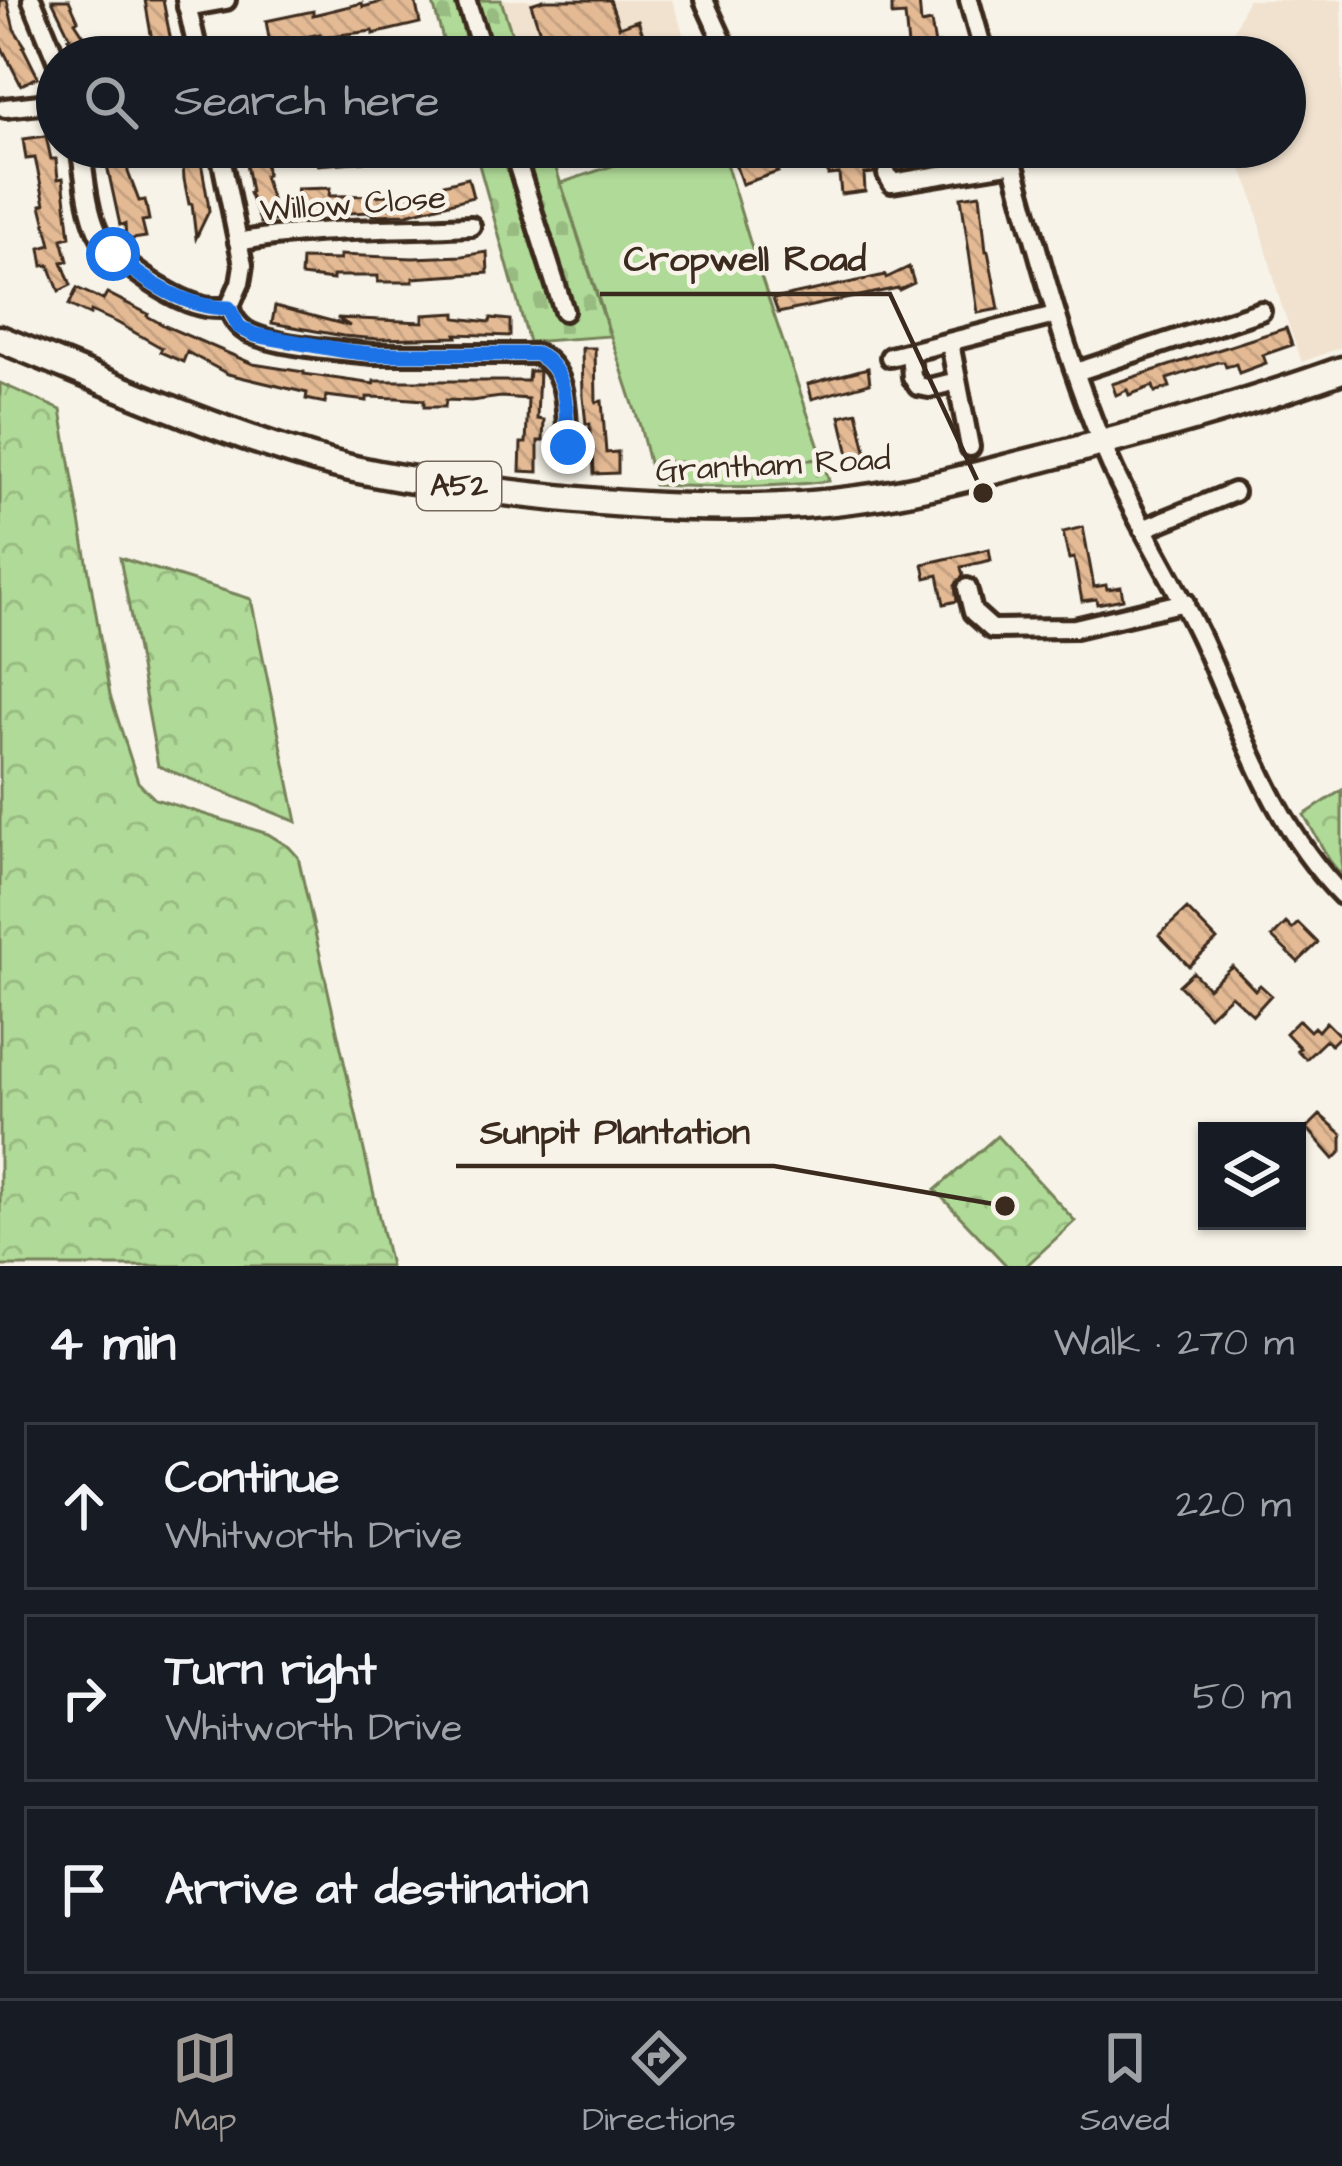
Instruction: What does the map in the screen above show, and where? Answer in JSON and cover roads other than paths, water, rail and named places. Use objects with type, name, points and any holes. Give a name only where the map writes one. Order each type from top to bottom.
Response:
[{"type":"highway","name":"Grantham Road","points":[[0,339],[226,429],[318,460],[405,479],[591,501],[709,506],[855,500],[925,488],[1280,392],[1342,370]]},
{"type":"street","points":[[32,0],[47,36]]},
{"type":"street","points":[[194,36],[187,4],[226,0]]},
{"type":"street","points":[[466,0],[477,36]]},
{"type":"street","points":[[704,0],[720,36]]},
{"type":"street","points":[[969,0],[979,36]]},
{"type":"street","points":[[5,108],[36,104]]},
{"type":"street","points":[[84,168],[98,234],[113,254],[184,301],[229,308]]},
{"type":"street","points":[[223,168],[243,273],[229,308],[239,327],[255,335],[372,354],[537,354],[562,379],[568,447]]},
{"type":"street","points":[[519,168],[564,311]]},
{"type":"street","points":[[887,174],[892,183],[956,168]]},
{"type":"street","points":[[1015,168],[1055,315],[1102,442],[1143,530],[1184,602],[1273,801],[1315,868],[1342,895]]},
{"type":"street","name":"Willow Close","points":[[238,242],[320,230],[471,226]]},
{"type":"street","points":[[1076,372],[1261,311]]},
{"type":"street","points":[[890,357],[1055,315]]},
{"type":"street","points":[[950,343],[970,447]]},
{"type":"street","points":[[910,352],[912,377],[918,386],[957,381]]},
{"type":"street","points":[[1143,530],[1234,492]]},
{"type":"street","points":[[967,588],[973,612],[992,629],[1075,628],[1184,602]]},
{"type":"place","name":"Cropwell Road","points":[[983,493]]},
{"type":"place","name":"Sunpit Plantation","points":[[1005,1206]]}]
